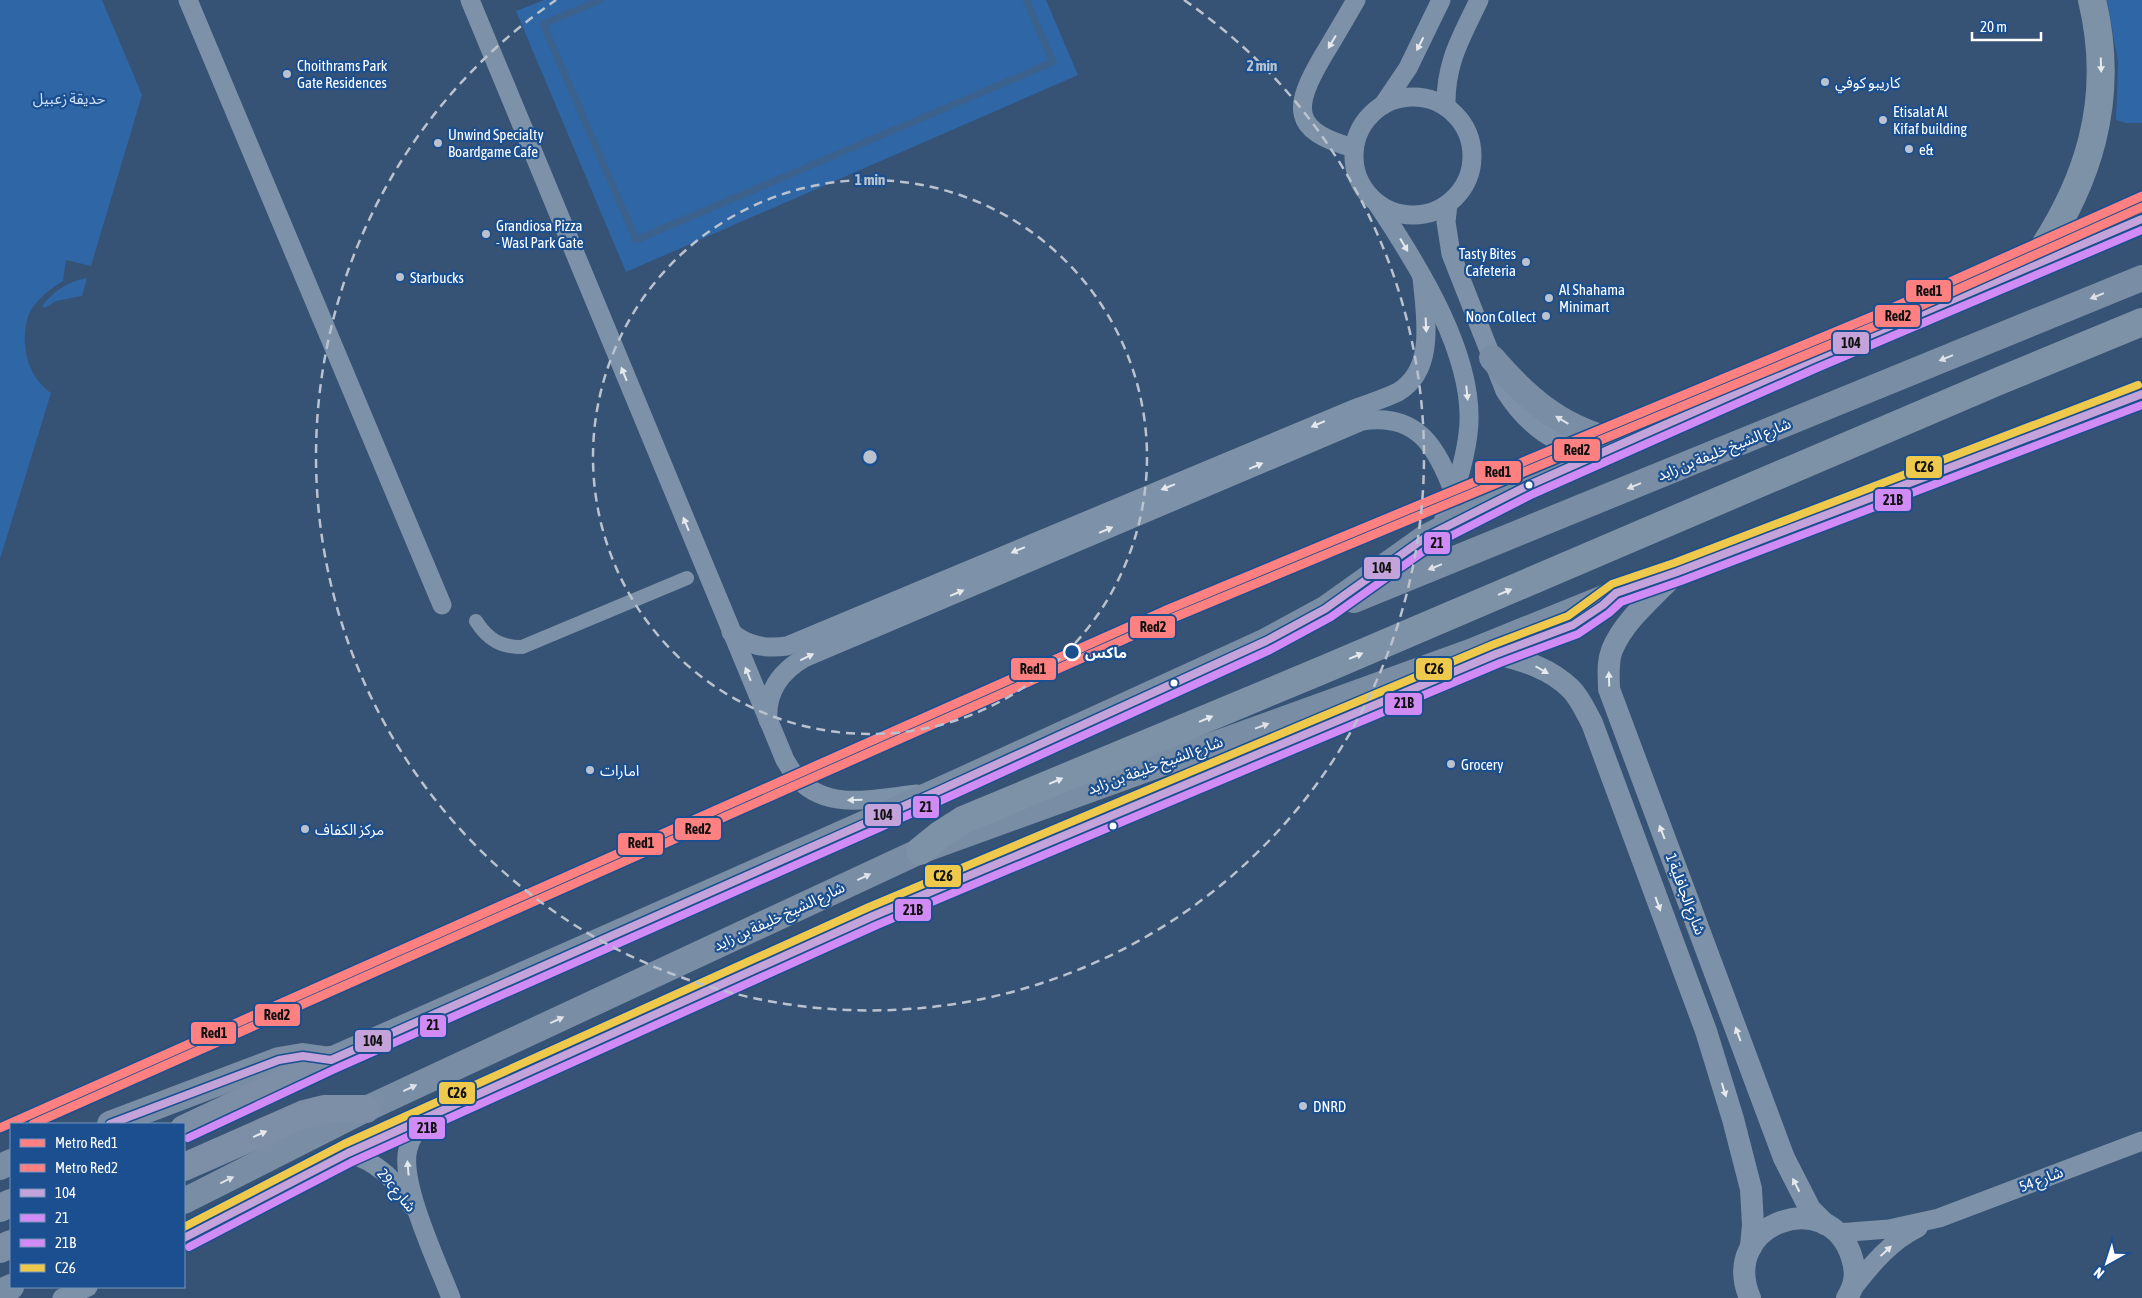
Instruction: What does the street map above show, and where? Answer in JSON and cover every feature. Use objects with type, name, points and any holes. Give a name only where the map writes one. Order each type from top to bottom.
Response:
[{"type":"highway","points":[[2031,266],[2050,239],[2071,201],[2086,164],[2096,129],[2101,75],[2100,47],[2092,0]]},
{"type":"highway","points":[[920,851],[940,834],[963,820],[1325,669],[1999,381],[2142,322]]},
{"type":"main road","name":"شارع الشيخ خليفة بن زايد","points":[[1306,620],[1440,529],[1529,485],[1813,359],[2142,219]]},
{"type":"main road","name":"شارع الشيخ خليفة بن زايد","points":[[185,1129],[331,1060],[938,791],[1266,641],[1306,620],[2142,278]]},
{"type":"main road","points":[[1492,358],[1521,390],[1562,421],[1583,432],[1623,443]]},
{"type":"main road","name":"شارع الشيخ خليفة بن زايد","points":[[185,1168],[304,1114],[324,1109],[366,1109],[920,851],[1470,652],[1616,593],[1677,572],[2142,394]]},
{"type":"main road","points":[[1496,654],[1573,625],[1603,606],[1616,593]]},
{"type":"main road","points":[[113,1123],[279,1060],[303,1056],[331,1060]]},
{"type":"main road","points":[[185,1200],[366,1109]]},
{"type":"street","points":[[188,0],[442,605]]},
{"type":"street","points":[[470,0],[784,760],[798,779],[816,793],[838,801],[938,791]]},
{"type":"street","points":[[1354,148],[1330,142],[1314,132],[1303,113],[1302,103],[1308,82],[1356,0]]},
{"type":"street","points":[[1440,529],[1454,493],[1468,434],[1467,388],[1458,357],[1422,276],[1377,204],[1363,188],[1357,176],[1354,148],[1359,131],[1369,116],[1382,105],[1408,68],[1442,0]]},
{"type":"street","points":[[1446,107],[1446,88],[1452,56],[1479,0]]},
{"type":"street","points":[[1377,204],[1398,214],[1422,216],[1448,204],[1462,192],[1471,170],[1472,146],[1463,124],[1446,107],[1431,100],[1414,96],[1398,98],[1382,105]]},
{"type":"street","points":[[1448,204],[1446,222],[1451,254],[1505,391],[1527,420],[1558,442],[1595,455]]},
{"type":"street","points":[[731,632],[748,643],[758,646],[787,646],[1394,394],[1409,382],[1416,373],[1426,346],[1422,276]]},
{"type":"street","points":[[768,724],[768,706],[773,688],[791,665],[804,658],[1362,421],[1387,419],[1409,426],[1419,432],[1443,465],[1454,493]]},
{"type":"street","name":"شارع الجافلية 1","points":[[1677,572],[1635,616],[1612,651],[1609,667],[1610,689],[1784,1158],[1810,1209],[1849,1248],[1855,1267],[1851,1293]]},
{"type":"street","points":[[476,622],[491,639],[501,645],[522,647],[687,578]]},
{"type":"street","points":[[185,1237],[348,1153],[873,916],[1496,654]]},
{"type":"street","name":"شارع الجافلية 1","points":[[1496,654],[1519,659],[1540,668],[1572,690],[1592,723],[1706,1031],[1730,1110],[1751,1189],[1754,1225],[1751,1247],[1744,1272],[1750,1298]]},
{"type":"street","name":"29c شارع","points":[[425,1119],[414,1133],[408,1150],[407,1171],[418,1216],[451,1298]]},
{"type":"street","name":"شارع 54","points":[[1851,1293],[1871,1265],[1891,1246],[1914,1230],[1939,1218],[2142,1141]]},
{"type":"street","name":"29c شارع","points":[[348,1153],[375,1164],[392,1179],[418,1216]]},
{"type":"street","points":[[1751,1247],[1764,1230],[1783,1220],[1804,1218],[1831,1228]]},
{"type":"street","name":"شارع 54","points":[[1831,1228],[1889,1230],[1939,1218]]},
{"type":"street","points":[[62,1298],[86,1288]]},
{"type":"green space","name":"حديقة زعبيل","points":[[0,0],[102,0],[142,95],[91,266],[66,260],[63,281],[38,301],[28,317],[25,349],[31,369],[36,378],[51,393],[0,559]]},
{"type":"green space","points":[[544,0],[1046,0],[1078,75],[626,272],[516,11]]},
{"type":"green space","points":[[2107,0],[2142,0],[2142,123],[2126,123],[2116,120],[2118,62]]},
{"type":"green space","points":[[87,278],[82,296],[56,301],[45,308],[42,306],[62,288]]},
{"type":"waterway","points":[[600,0],[543,24],[636,240],[1053,62],[1026,0]]},
{"type":"metro line","name":"Red1","points":[[11,1123],[1164,611],[1876,315],[2142,196]]},
{"type":"metro line","name":"Red2","points":[[35,1123],[1168,620],[1880,324],[2142,207]]},
{"type":"metro line","name":"Red1","points":[[0,1128],[10,1124]]},
{"type":"transit line","name":"104","points":[[113,1123],[279,1060],[303,1056],[331,1060],[938,791],[1266,641],[1325,609],[1426,537],[1529,485],[1813,359],[2142,219]]},
{"type":"transit line","name":"21","points":[[188,1138],[335,1069],[942,800],[1270,650],[1331,617],[1431,546],[1533,494],[1817,368],[2142,230]]},
{"type":"transit line","name":"C26","points":[[185,1226],[344,1144],[869,907],[1492,645],[1568,616],[1612,584],[1674,563],[2138,385]]},
{"type":"transit line","name":"104","points":[[185,1237],[348,1153],[873,916],[1496,654],[1573,625],[1603,605],[1616,593],[1677,572],[2142,394]]},
{"type":"transit line","name":"21B","points":[[189,1247],[352,1162],[877,925],[1500,663],[1578,634],[1609,613],[1621,602],[1681,581],[2142,405]]},
{"type":"place","name":"Choithrams Park Gate Residences","points":[[287,74]]},
{"type":"place","name":"كاريبو كوفي","points":[[1825,82]]},
{"type":"place","name":"Etisalat Al Kifaf building","points":[[1883,120]]},
{"type":"place","name":"Unwind Specialty Boardgame Cafe","points":[[438,143]]},
{"type":"place","name":"e&","points":[[1909,149]]},
{"type":"place","name":"Grandiosa Pizza - Wasl Park Gate","points":[[486,234]]},
{"type":"place","name":"Tasty Bites Cafeteria","points":[[1526,262]]},
{"type":"place","name":"Starbucks","points":[[400,277]]},
{"type":"place","name":"Al Shahama Minimart","points":[[1549,298]]},
{"type":"place","name":"Noon Collect","points":[[1546,316]]},
{"type":"place","name":"ماكس","points":[[1072,652]]},
{"type":"place","name":"Grocery","points":[[1451,764]]},
{"type":"place","name":"امارات","points":[[590,770]]},
{"type":"place","name":"مركز الكفاف","points":[[305,829]]},
{"type":"place","name":"DNRD","points":[[1303,1106]]}]
